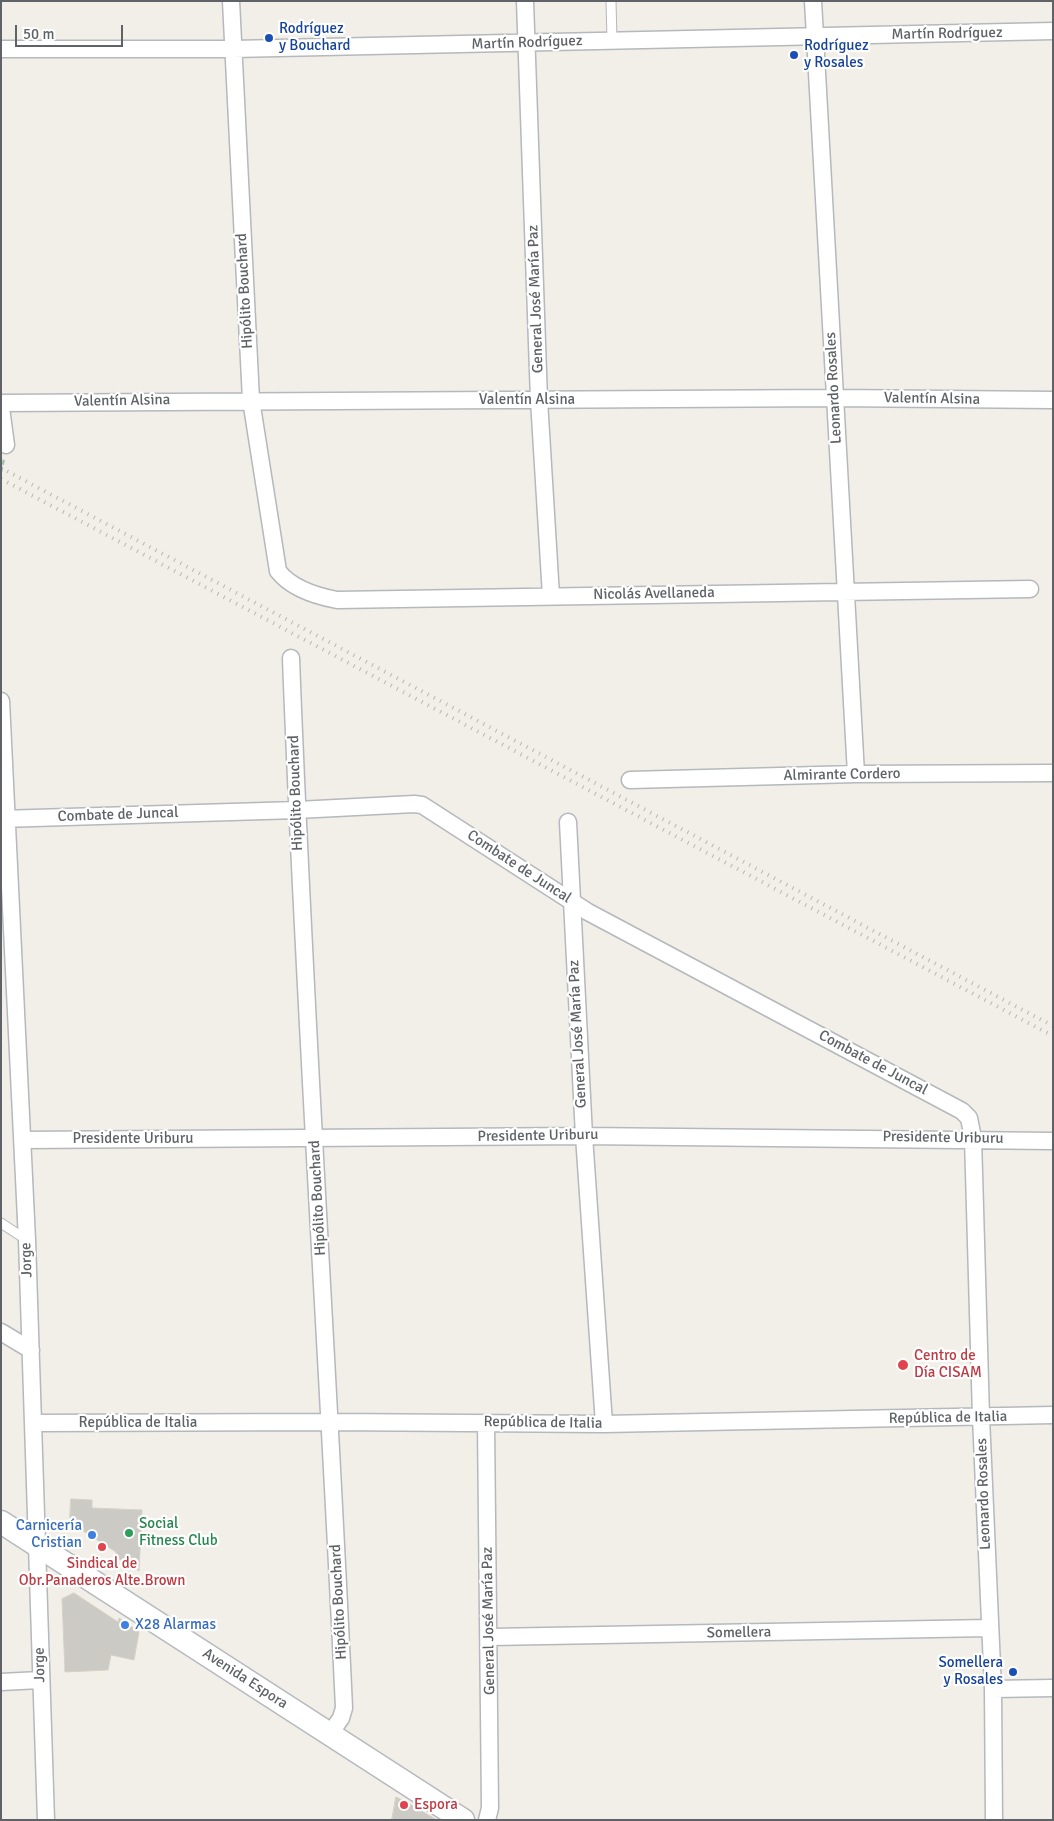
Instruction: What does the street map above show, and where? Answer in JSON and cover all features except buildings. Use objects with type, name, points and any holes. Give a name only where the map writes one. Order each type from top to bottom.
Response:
[{"type":"main road","name":"Avenida Espora","points":[[1,1522],[330,1734],[452,1817]]},
{"type":"street","name":"Hipólito Bouchard","points":[[230,1],[251,400],[278,571],[282,577]]},
{"type":"street","name":"General José María Paz","points":[[525,1],[539,400],[550,596]]},
{"type":"street","name":"Leonardo Rosales","points":[[813,1],[844,590],[856,774]]},
{"type":"street","name":"Martín Rodríguez","points":[[1,49],[233,49],[1053,32]]},
{"type":"street","name":"Valentín Alsina","points":[[1,403],[251,400],[835,398],[1053,400]]},
{"type":"street","points":[[1,408],[6,446]]},
{"type":"street","name":"Nicolás Avellaneda","points":[[282,577],[291,584],[322,597],[336,600],[844,590],[1030,589]]},
{"type":"street","name":"Hipólito Bouchard","points":[[291,658],[297,810],[331,1422],[344,1708],[341,1718],[330,1734]]},
{"type":"street","name":"Jorge","points":[[1,701],[4,818],[22,1140],[34,1423],[40,1680],[46,1820]]},
{"type":"street","name":"Almirante Cordero","points":[[630,780],[856,774],[1053,774]]},
{"type":"street","name":"Combate de Juncal","points":[[4,818],[422,805],[588,912],[955,1106],[969,1118],[972,1138]]},
{"type":"street","name":"General José María Paz","points":[[568,822],[584,1136],[604,1424]]},
{"type":"street","name":"Presidente Uriburu","points":[[22,1140],[584,1136],[972,1138],[1053,1141]]},
{"type":"street","name":"Leonardo Rosales","points":[[972,1138],[989,1628],[993,1689],[994,1820]]},
{"type":"street","points":[[1,1332],[31,1350]]},
{"type":"street","name":"República de Italia","points":[[34,1423],[486,1422],[604,1424],[1053,1416]]},
{"type":"street","name":"General José María Paz","points":[[486,1422],[490,1637],[490,1808],[487,1820]]},
{"type":"street","name":"Somellera","points":[[490,1637],[989,1628]]},
{"type":"street","points":[[1,1682],[40,1680]]},
{"type":"street","points":[[993,1689],[1053,1688]]},
{"type":"lane","points":[[611,1],[612,40]]},
{"type":"lane","points":[[1,1223],[26,1240]]},
{"type":"railway","points":[[1,468],[1053,1026]]},
{"type":"railway","points":[[1,479],[1053,1036]]},
{"type":"place","name":"Rodríguez y Bouchard","points":[[269,38]]},
{"type":"place","name":"Rodríguez y Rosales","points":[[794,55]]},
{"type":"place","name":"Centro de Día CISAM","points":[[903,1365]]},
{"type":"place","name":"Social Fitness Club","points":[[129,1533]]},
{"type":"place","name":"Carnicería Cristian","points":[[92,1535]]},
{"type":"place","name":"Sindical de Obr.Panaderos Alte.Brown","points":[[102,1547]]},
{"type":"place","name":"X28 Alarmas","points":[[125,1625]]},
{"type":"place","name":"Somellera y Rosales","points":[[1013,1672]]},
{"type":"place","name":"Espora","points":[[404,1805]]}]
